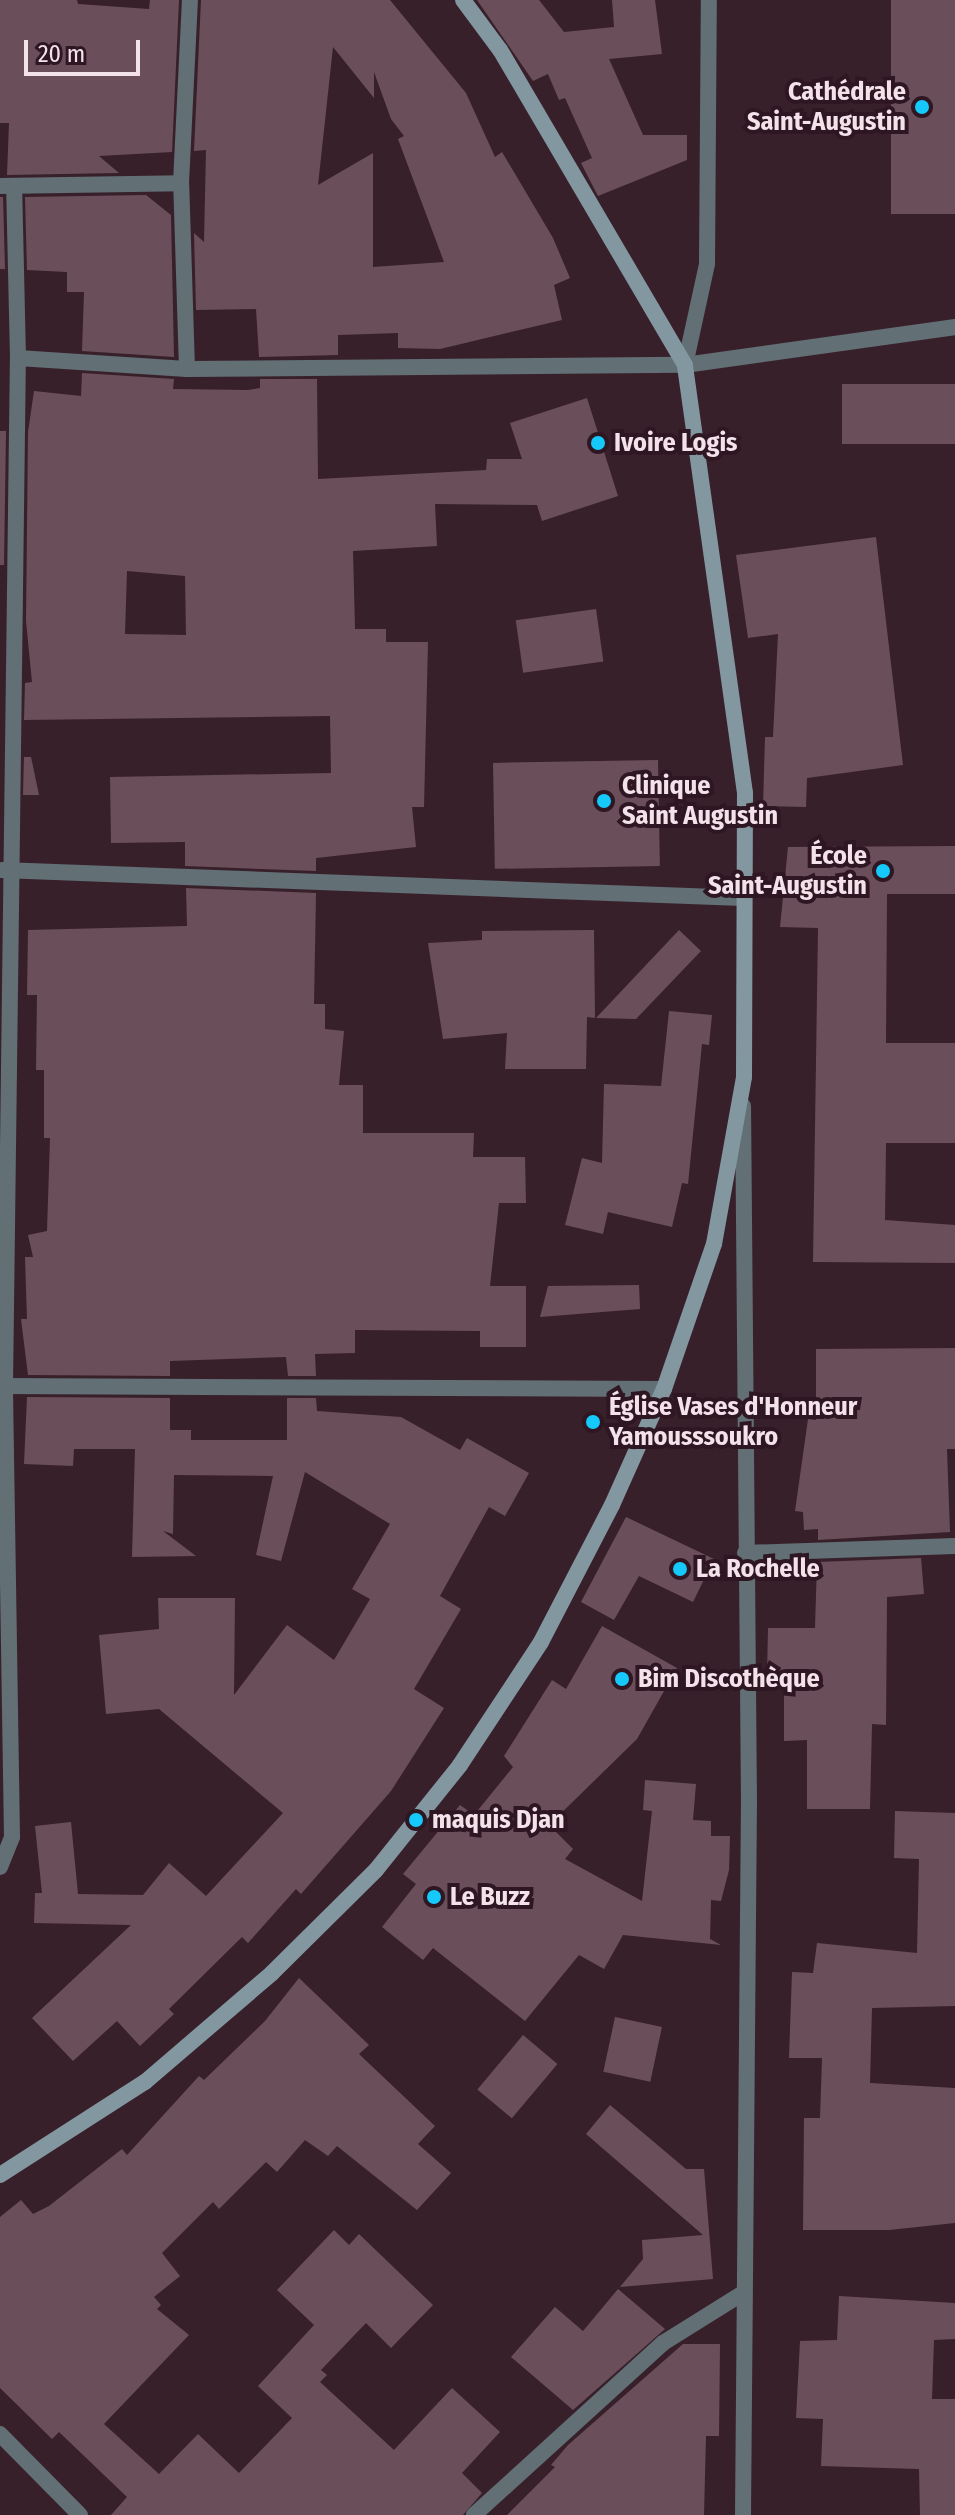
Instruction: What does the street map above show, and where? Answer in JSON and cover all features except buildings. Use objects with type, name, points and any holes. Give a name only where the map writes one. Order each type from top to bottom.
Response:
[{"type":"street","points":[[187,369],[181,183],[190,0]]},
{"type":"street","points":[[463,0],[500,50],[685,365]]},
{"type":"street","points":[[709,0],[707,264],[685,365],[745,793],[742,898],[749,1804],[743,2515]]},
{"type":"street","points":[[0,1867],[12,1837],[3,1386],[5,870],[18,358],[7,186],[181,183]]},
{"type":"street","points":[[18,358],[187,369],[685,365],[955,327]]},
{"type":"street","points":[[5,870],[742,898]]},
{"type":"street","points":[[0,2175],[145,2082],[272,1973],[376,1870],[460,1765],[541,1642],[664,1389],[714,1244],[744,1077]]},
{"type":"street","points":[[3,1386],[664,1389]]},
{"type":"street","points":[[745,1553],[955,1546]]},
{"type":"street","points":[[474,2515],[663,2343],[743,2293]]},
{"type":"street","points":[[0,2434],[80,2515]]},
{"type":"place","name":"Cathédrale Saint-Augustin","points":[[922,107]]},
{"type":"place","name":"Ivoire Logis","points":[[598,443]]},
{"type":"place","name":"Clinique Saint Augustin","points":[[604,801]]},
{"type":"place","name":"École Saint-Augustin","points":[[883,871]]},
{"type":"place","name":"Église Vases d'Honneur Yamousssoukro","points":[[593,1422]]},
{"type":"place","name":"La Rochelle","points":[[680,1569]]},
{"type":"place","name":"Bim Discothèque","points":[[622,1679]]},
{"type":"place","name":"maquis Djan","points":[[416,1820]]},
{"type":"place","name":"Le Buzz","points":[[434,1897]]}]
